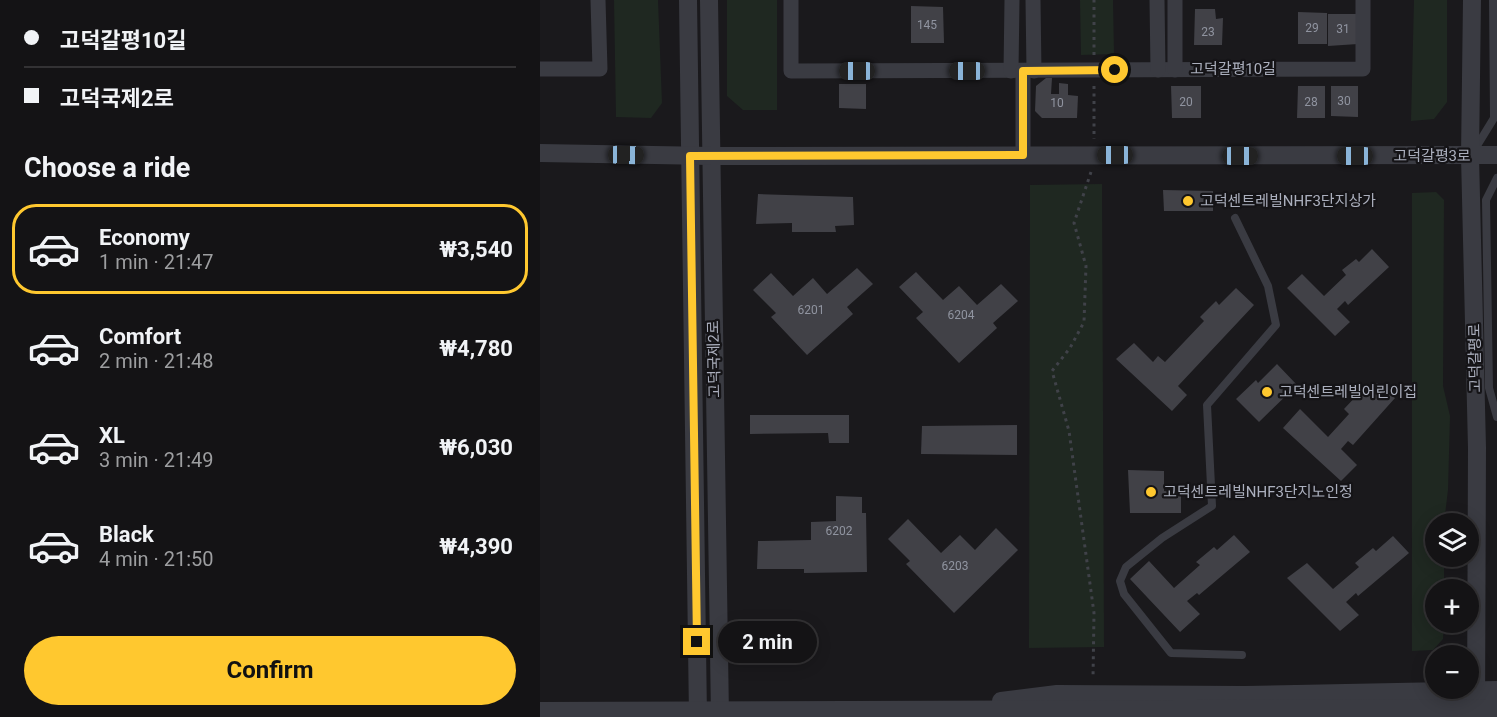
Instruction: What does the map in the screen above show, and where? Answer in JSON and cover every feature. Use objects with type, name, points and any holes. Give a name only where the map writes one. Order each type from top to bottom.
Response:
[{"type":"street","points":[[540,69],[600,69],[598,0]]},
{"type":"street","name":"고덕국제2로","points":[[688,0],[698,714]]},
{"type":"street","name":"고덕국제2로","points":[[710,0],[720,714]]},
{"type":"street","name":"고덕갈평10길","points":[[791,0],[791,71],[1363,69],[1363,0]]},
{"type":"street","points":[[1012,0],[1023,71]]},
{"type":"street","points":[[1023,155],[1023,71],[1033,0]]},
{"type":"street","points":[[1157,0],[1158,70]]},
{"type":"street","points":[[1174,70],[1175,0]]},
{"type":"street","name":"고덕갈평로","points":[[1472,0],[1470,156],[1477,448],[1477,645]]},
{"type":"street","name":"고덕갈평3로","points":[[540,153],[690,156],[1497,155]]},
{"type":"street","points":[[1479,690],[1497,690]]},
{"type":"street","points":[[923,711],[1057,694],[1245,695],[1425,691]]},
{"type":"street","name":"고덕갈평로","points":[[1476,717],[1477,699]]},
{"type":"street","points":[[540,711],[720,714],[1497,708]]},
{"type":"lane","points":[[1470,156],[1494,118],[1493,0]]},
{"type":"lane","points":[[1497,178],[1486,200],[1489,388],[1497,417]]},
{"type":"lane","points":[[1235,218],[1268,286],[1276,325],[1207,405],[1212,506],[1162,538],[1126,567],[1120,581],[1124,594],[1171,653],[1242,655]]},
{"type":"path","points":[[1093,682],[1094,613],[1069,431],[1052,371],[1070,348],[1084,322],[1086,266],[1074,224],[1093,166],[1094,155],[1094,0]]},
{"type":"shaded area","points":[[614,0],[658,0],[662,103],[651,118],[616,117]]},
{"type":"shaded area","points":[[727,0],[777,0],[777,110],[743,110],[727,96]]},
{"type":"shaded area","points":[[1080,0],[1113,0],[1114,54],[1081,55]]},
{"type":"shaded area","points":[[1414,0],[1447,0],[1447,102],[1434,119],[1411,121]]},
{"type":"shaded area","points":[[1102,184],[1104,647],[1029,648],[1030,185]]},
{"type":"shaded area","points":[[1436,192],[1444,200],[1443,386],[1450,416],[1445,513],[1425,513],[1425,567],[1444,567],[1444,579],[1425,579],[1425,633],[1443,633],[1443,639],[1438,645],[1425,645],[1425,650],[1412,651],[1412,193]]},
{"type":"building","points":[[911,6],[943,7],[944,43],[911,43]]},
{"type":"building","points":[[1195,9],[1215,9],[1216,19],[1223,18],[1222,45],[1194,45]]},
{"type":"building","points":[[1298,12],[1327,13],[1327,44],[1298,44]]},
{"type":"building","points":[[1328,14],[1358,14],[1358,44],[1328,46]]},
{"type":"building","points":[[1046,78],[1052,78],[1051,94],[1059,94],[1059,83],[1068,84],[1068,95],[1078,96],[1077,118],[1042,118],[1035,111],[1036,86]]},
{"type":"building","points":[[839,84],[866,84],[866,109],[839,108]]},
{"type":"building","points":[[1171,86],[1201,86],[1201,118],[1172,118]]},
{"type":"building","points":[[1298,86],[1325,86],[1325,118],[1297,118]]},
{"type":"building","points":[[1331,86],[1358,86],[1358,117],[1331,116]]},
{"type":"building","name":"고덕센트레빌NHF3단지상가","points":[[1163,190],[1213,191],[1213,211],[1164,211]]},
{"type":"building","points":[[758,194],[853,197],[854,225],[835,226],[836,232],[792,232],[792,223],[756,224]]},
{"type":"building","points":[[1372,249],[1389,267],[1348,305],[1345,301],[1337,309],[1350,322],[1335,336],[1287,288],[1302,274],[1324,296],[1346,275],[1342,270],[1356,259],[1359,262]]},
{"type":"building","points":[[857,268],[873,284],[847,307],[853,314],[807,355],[771,317],[776,313],[753,290],[771,273],[793,296],[813,278],[827,294]]},
{"type":"building","points":[[916,272],[943,300],[959,286],[977,305],[1001,284],[1018,301],[993,323],[997,328],[959,363],[916,318],[923,312],[899,287]]},
{"type":"building","points":[[1236,288],[1254,305],[1178,386],[1187,395],[1172,411],[1116,359],[1134,343],[1153,362],[1158,356],[1165,362],[1204,321],[1200,317],[1216,301],[1219,305]]},
{"type":"building","name":"고덕센트레빌어린이집","points":[[1277,364],[1297,385],[1259,422],[1236,399],[1256,380],[1258,383]]},
{"type":"building","points":[[1377,383],[1395,398],[1353,445],[1348,441],[1341,449],[1357,465],[1341,481],[1283,428],[1300,409],[1328,437],[1349,414],[1344,409],[1360,392],[1365,397]]},
{"type":"building","points":[[750,415],[849,415],[849,443],[829,443],[828,433],[750,434]]},
{"type":"building","points":[[1017,425],[1017,455],[921,454],[922,426]]},
{"type":"building","name":"고덕센트레빌NHF3단지노인정","points":[[1128,470],[1164,471],[1164,491],[1181,493],[1181,513],[1130,513]]},
{"type":"building","points":[[836,496],[862,497],[862,513],[866,513],[867,572],[804,573],[804,569],[757,569],[758,541],[811,540],[811,522],[836,521]]},
{"type":"building","points":[[908,519],[941,553],[960,535],[975,550],[996,528],[1018,550],[954,613],[906,564],[910,561],[888,539]]},
{"type":"building","points":[[1234,535],[1250,552],[1199,595],[1197,593],[1187,601],[1200,614],[1180,632],[1130,579],[1149,561],[1174,588],[1200,565],[1196,562],[1214,547],[1217,550]]},
{"type":"building","points":[[1393,536],[1409,553],[1358,596],[1356,593],[1346,602],[1359,615],[1340,631],[1287,578],[1307,563],[1333,589],[1359,567],[1355,563],[1373,548],[1376,551]]},
{"type":"place","name":"고덕센트레빌NHF3단지상가","points":[[1188,201]]},
{"type":"place","name":"고덕센트레빌어린이집","points":[[1267,392]]},
{"type":"place","name":"고덕센트레빌NHF3단지노인정","points":[[1151,492]]},
{"type":"route","points":[[697,642],[690,156],[1023,155],[1023,71],[1115,70]]}]
